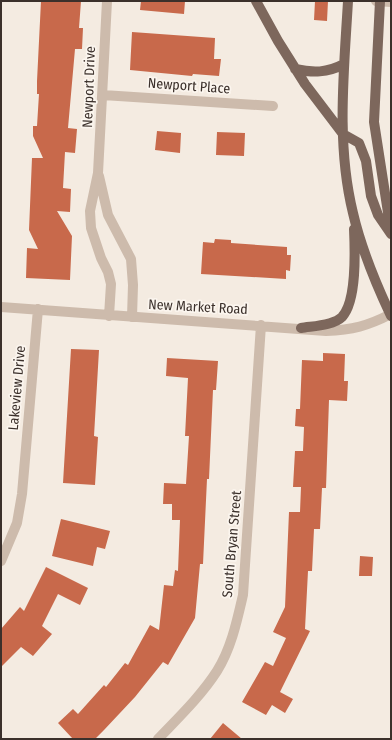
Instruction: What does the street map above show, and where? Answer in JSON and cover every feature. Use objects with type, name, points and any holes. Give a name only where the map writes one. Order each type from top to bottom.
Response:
[{"type":"main road","points":[[256,1],[295,69],[343,134],[359,144],[366,161],[372,196],[378,215],[391,234]]},
{"type":"main road","points":[[300,328],[334,322],[342,318],[348,307],[353,273],[353,213],[343,134],[344,64],[348,1]]},
{"type":"main road","points":[[380,1],[374,122],[391,234]]},
{"type":"main road","points":[[295,69],[317,72],[329,70],[344,64]]},
{"type":"main road","points":[[353,213],[360,239],[391,315]]},
{"type":"street","name":"Newport Drive","points":[[107,1],[98,173],[90,211],[91,228],[101,258],[108,272],[111,284],[109,316]]},
{"type":"street","points":[[376,1],[391,2]]},
{"type":"street","name":"Newport Place","points":[[103,95],[274,106]]},
{"type":"street","name":"Newport Drive","points":[[98,173],[108,215],[131,259],[134,285],[132,317]]},
{"type":"street","name":"New Market Road","points":[[1,307],[326,331],[351,330],[371,324],[391,315]]},
{"type":"street","name":"Lakeview Drive","points":[[1,561],[17,523],[22,494],[38,309]]},
{"type":"street","name":"South Bryan Street","points":[[158,739],[191,704],[217,671],[234,630],[244,595],[261,325]]},
{"type":"building","points":[[41,1],[81,1],[79,28],[83,28],[82,49],[75,49],[68,128],[77,129],[75,153],[65,152],[63,188],[71,189],[70,212],[57,211],[72,236],[70,280],[26,278],[27,248],[38,249],[29,230],[32,158],[43,158],[33,136],[33,126],[37,126],[39,94],[37,94],[37,81]]},
{"type":"building","points":[[141,1],[185,1],[184,14],[140,10]]},
{"type":"building","points":[[315,1],[328,1],[327,21],[314,20]]},
{"type":"building","points":[[132,32],[215,38],[214,59],[221,59],[219,76],[193,74],[192,76],[130,70]]},
{"type":"building","points":[[157,131],[181,133],[180,153],[155,150]]},
{"type":"building","points":[[217,132],[245,133],[244,156],[216,155]]},
{"type":"building","points":[[215,239],[231,240],[231,243],[287,247],[287,255],[291,255],[290,271],[286,270],[286,279],[201,274],[203,242],[214,243]]},
{"type":"building","points":[[71,349],[99,350],[94,436],[98,437],[95,485],[63,483]]},
{"type":"building","points":[[323,353],[345,354],[344,381],[348,381],[347,401],[329,400],[326,488],[322,488],[320,529],[314,529],[312,571],[308,571],[305,629],[310,631],[280,692],[293,699],[285,713],[272,705],[266,715],[242,702],[265,662],[273,666],[286,638],[273,632],[285,607],[289,512],[300,512],[301,487],[293,487],[295,451],[303,451],[304,427],[295,426],[296,409],[300,409],[302,360],[323,361]]},
{"type":"building","points":[[167,358],[218,361],[216,390],[213,390],[203,564],[200,564],[195,618],[168,665],[163,662],[135,697],[95,739],[73,739],[58,723],[73,709],[78,714],[104,685],[106,687],[125,663],[128,665],[150,625],[159,630],[164,585],[173,586],[175,570],[178,571],[180,520],[172,520],[172,504],[163,504],[164,483],[186,484],[189,436],[185,436],[188,378],[166,376]]},
{"type":"building","points":[[61,519],[110,531],[105,549],[97,547],[93,566],[52,556]]},
{"type":"building","points":[[360,556],[373,557],[372,576],[359,576]]},
{"type":"building","points":[[46,567],[88,588],[80,605],[58,594],[42,626],[52,634],[33,656],[21,647],[1,667],[1,629],[20,607],[24,611]]},
{"type":"building","points":[[223,723],[242,739],[210,739]]}]
